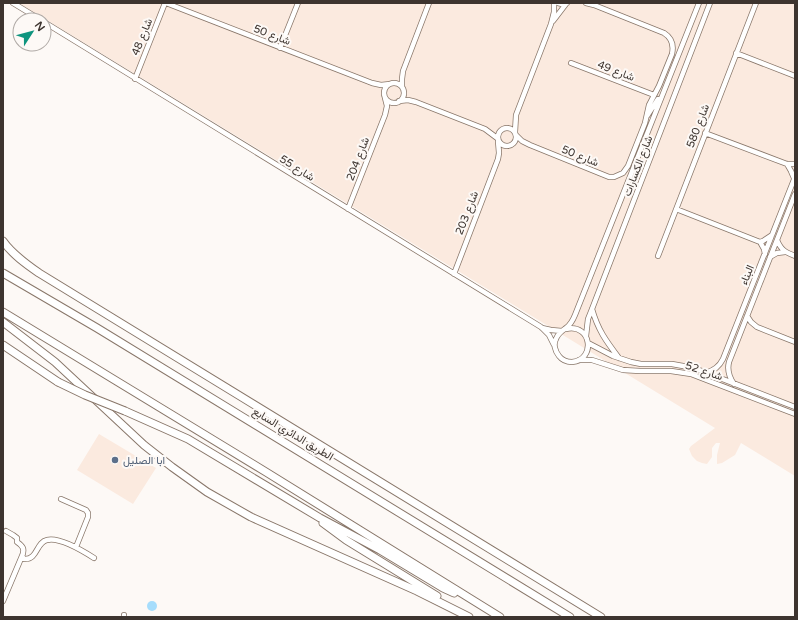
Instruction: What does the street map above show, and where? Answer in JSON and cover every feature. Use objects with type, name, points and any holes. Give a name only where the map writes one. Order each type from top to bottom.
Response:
[{"type":"highway","points":[[3,241],[7,247],[21,260],[39,273],[601,617]]},
{"type":"highway","name":"الطريق الدائري السابع","points":[[3,273],[111,336],[570,617]]},
{"type":"highway","points":[[3,312],[500,617]]},
{"type":"highway","points":[[3,322],[55,362],[144,445],[207,492],[251,517],[417,591],[469,617]]},
{"type":"highway","points":[[3,345],[58,382],[188,439],[288,499],[380,550],[443,588],[488,610]]},
{"type":"highway","points":[[288,499],[346,540],[469,617]]},
{"type":"street","points":[[13,3],[28,12]]},
{"type":"street","name":"شارع 50","points":[[166,3],[372,83],[381,85],[391,83]]},
{"type":"street","name":"شارع 48","points":[[135,79],[166,3]]},
{"type":"street","points":[[280,48],[298,3]]},
{"type":"street","points":[[397,102],[403,97],[403,71],[430,3]]},
{"type":"street","points":[[498,140],[498,133],[513,120],[516,115],[551,24],[554,12],[554,3]]},
{"type":"street","points":[[558,3],[567,3]]},
{"type":"street","points":[[551,24],[567,3]]},
{"type":"street","name":"شارع الكسارات","points":[[586,3],[664,33],[668,35],[673,44],[672,54],[648,108],[645,123],[628,166],[619,176]]},
{"type":"street","name":"شارع الكسارات","points":[[554,345],[558,334],[571,324],[575,316],[699,3]]},
{"type":"street","name":"شارع 580","points":[[658,256],[756,3]]},
{"type":"street","name":"شارع الكسارات","points":[[588,343],[586,336],[588,320],[710,4]]},
{"type":"street","name":"شارع 55","points":[[52,27],[541,328],[548,335],[554,345]]},
{"type":"street","points":[[736,53],[795,76]]},
{"type":"street","name":"شارع 49","points":[[571,63],[654,95]]},
{"type":"street","points":[[403,71],[385,88],[385,96],[390,102],[408,100],[416,102],[485,129],[504,146],[509,146],[515,142],[516,115]]},
{"type":"street","name":"شارع 50","points":[[372,83],[385,96]]},
{"type":"street","points":[[391,83],[400,84],[409,97],[416,102]]},
{"type":"street","points":[[646,118],[663,93]]},
{"type":"street","name":"شارع 204","points":[[348,209],[385,115],[387,106],[385,96]]},
{"type":"street","name":"شارع 204","points":[[385,115],[397,102]]},
{"type":"street","points":[[485,129],[510,128],[515,134]]},
{"type":"street","points":[[705,133],[787,164],[795,164]]},
{"type":"street","name":"شارع 50","points":[[515,134],[522,141],[530,145],[609,177],[619,176]]},
{"type":"street","name":"شارع 203","points":[[454,274],[498,159],[498,140]]},
{"type":"street","name":"شارع 203","points":[[498,159],[509,146]]},
{"type":"street","points":[[787,164],[795,177]]},
{"type":"street","name":"البناء","points":[[706,373],[716,368],[723,359],[795,177]]},
{"type":"street","name":"البناء","points":[[734,384],[729,376],[729,362],[795,194]]},
{"type":"street","points":[[676,209],[760,242],[765,254]]},
{"type":"street","points":[[760,242],[772,235]]},
{"type":"street","points":[[777,240],[785,252],[795,256]]},
{"type":"street","points":[[770,257],[777,253],[785,252]]},
{"type":"street","points":[[592,309],[596,323],[605,339],[619,358]]},
{"type":"street","points":[[747,316],[757,327],[795,342]]},
{"type":"street","name":"شارع 55","points":[[541,328],[564,330]]},
{"type":"street","points":[[564,330],[575,328],[586,336]]},
{"type":"street","points":[[554,345],[556,352],[560,357],[573,362],[579,360],[585,355],[588,343]]},
{"type":"street","name":"شارع 52","points":[[588,343],[613,356],[640,364],[672,364],[694,368],[795,408]]},
{"type":"street","name":"شارع 52","points":[[579,360],[592,360],[623,370],[671,371],[691,374],[795,414]]},
{"type":"street","points":[[61,499],[86,510],[88,513],[88,517],[76,547]]},
{"type":"street","points":[[3,601],[24,551],[22,546],[17,542],[17,538],[6,531]]},
{"type":"street","points":[[22,556],[24,559],[28,559],[34,556],[41,543],[46,540],[56,540],[76,547],[94,558]]},
{"type":"shaded area","points":[[19,3],[795,3],[795,476],[741,443],[735,455],[722,463],[717,464],[717,455],[720,443],[716,443],[712,448],[712,457],[707,464],[697,461],[692,456],[689,449],[715,428],[52,23],[52,12],[34,12]]},
{"type":"shaded area","points":[[99,434],[156,468],[133,504],[77,470]]},
{"type":"water","points":[[150,601],[154,601],[157,606],[154,611],[150,611],[147,608],[147,604]]},
{"type":"place","name":"ابا الصليل","points":[[115,460]]}]
